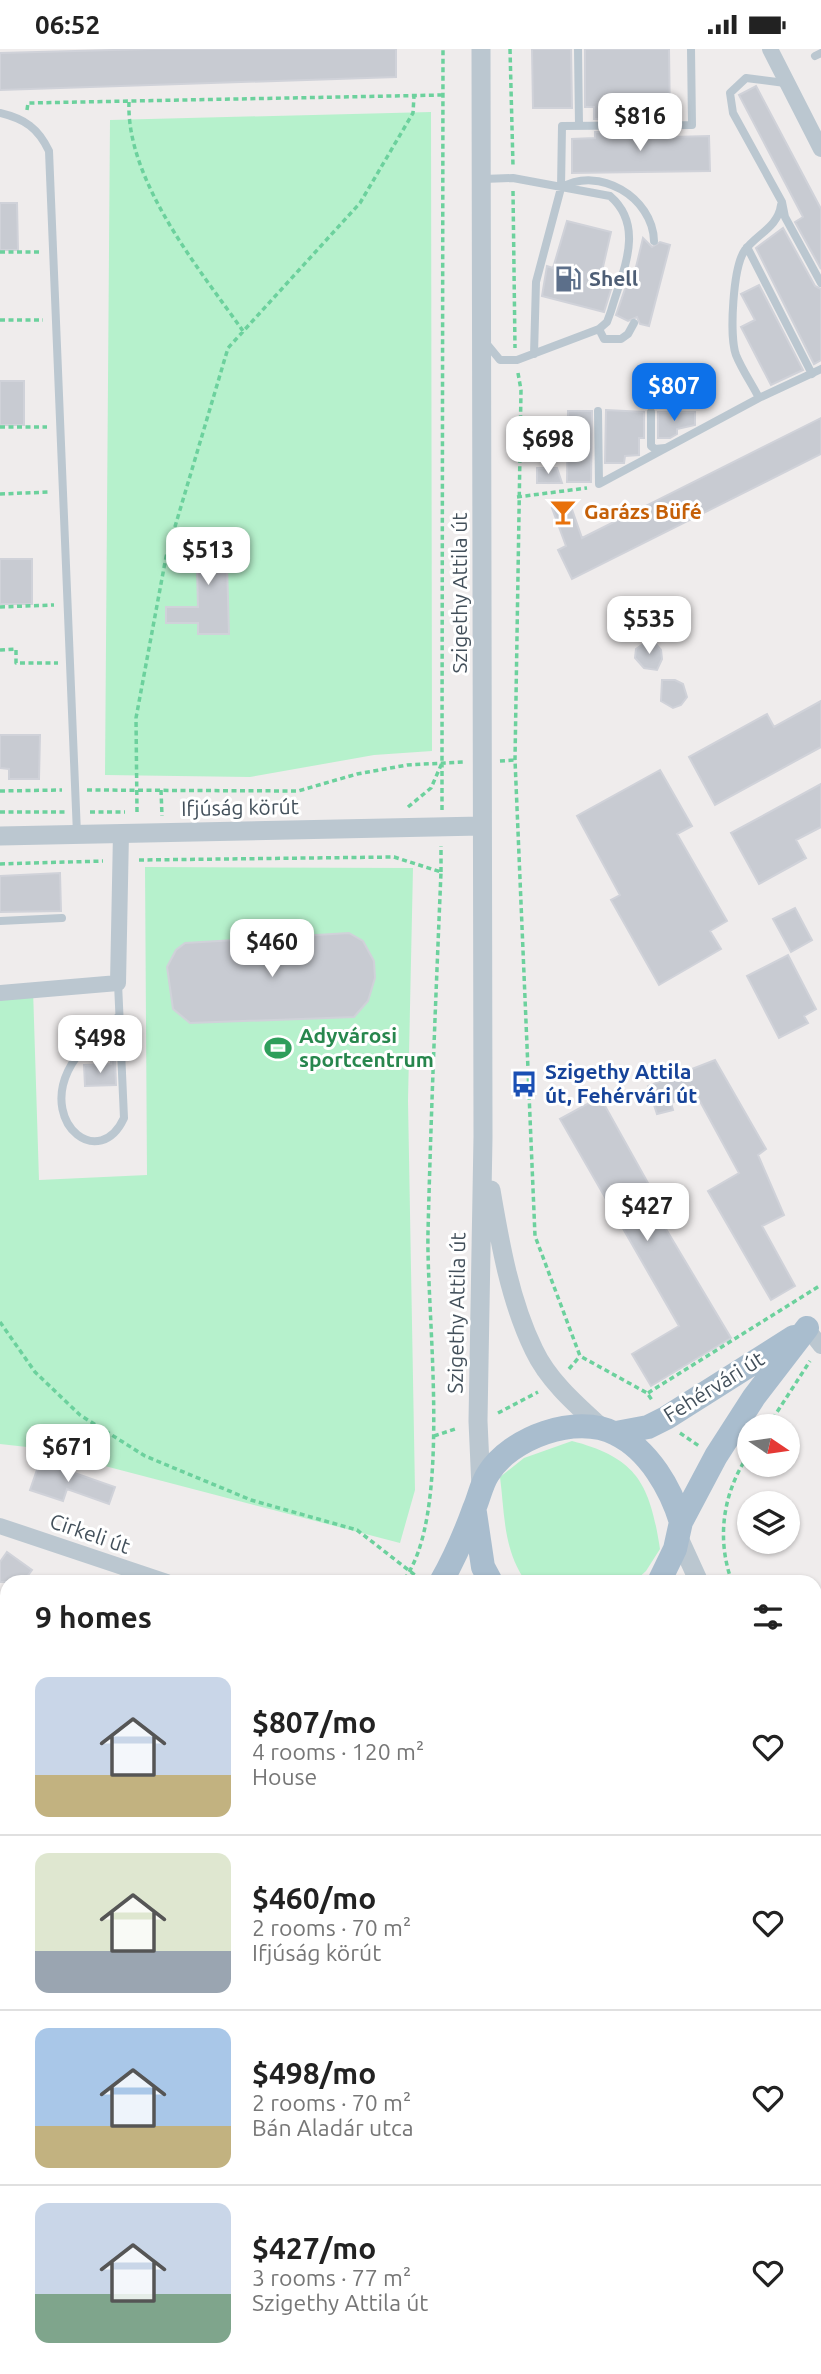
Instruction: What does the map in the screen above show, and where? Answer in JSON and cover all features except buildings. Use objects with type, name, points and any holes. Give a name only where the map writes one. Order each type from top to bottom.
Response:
[{"type":"main road","name":"Fehérvári út","points":[[444,1575],[487,1474],[502,1457],[520,1443],[562,1429],[610,1432],[648,1427],[816,1334]]},
{"type":"main road","name":"Fehérvári út","points":[[664,1575],[679,1529],[716,1456],[754,1397],[816,1334]]},
{"type":"main road","points":[[610,1432],[638,1450],[662,1480],[671,1494],[679,1529]]},
{"type":"main road","points":[[478,1499],[483,1567],[487,1575]]},
{"type":"street","name":"Szigethy Attila út","points":[[478,1499],[483,1137],[481,49]]},
{"type":"street","points":[[770,49],[821,149]]},
{"type":"street","name":"Ifjúság körút","points":[[0,835],[481,826]]},
{"type":"street","points":[[0,993],[118,983],[121,833]]},
{"type":"street","name":"Szigethy Attila út","points":[[483,1137],[495,1216],[515,1299],[534,1352],[557,1382],[610,1432]]},
{"type":"street","name":"Cirkeli út","points":[[0,1526],[146,1575]]},
{"type":"street","points":[[679,1529],[696,1575]]},
{"type":"lane","points":[[578,49],[579,125]]},
{"type":"lane","points":[[534,354],[536,282],[561,188],[562,126],[692,124],[691,49]]},
{"type":"lane","points":[[788,84],[765,78],[746,78],[730,93],[733,113],[782,202],[785,217],[821,283]]},
{"type":"lane","points":[[0,113],[24,121],[41,134],[49,151],[77,834]]},
{"type":"lane","points":[[483,179],[513,179],[610,196],[620,205],[629,221],[631,236],[611,311],[607,322],[599,329],[517,361],[500,360],[489,351],[483,337]]},
{"type":"lane","points":[[561,188],[572,181],[591,181],[623,189],[648,217],[654,240]]},
{"type":"lane","points":[[759,398],[735,353],[734,282],[737,261],[747,247],[773,225],[782,202]]},
{"type":"lane","points":[[598,411],[599,484],[759,398],[817,372],[747,247]]},
{"type":"lane","points":[[599,329],[604,339],[610,341],[628,334],[634,323]]},
{"type":"lane","points":[[651,412],[651,446],[655,449],[671,447]]},
{"type":"lane","points":[[0,921],[62,918]]},
{"type":"lane","points":[[118,983],[124,1118],[118,1131],[105,1139],[78,1137],[67,1127],[61,1110],[62,1090],[68,1071],[92,1039],[119,1016]]},
{"type":"path","points":[[402,809],[414,805],[431,788],[442,763],[443,49]]},
{"type":"path","points":[[510,49],[517,361],[521,390],[517,496],[515,760],[535,1236],[580,1356],[647,1394],[683,1436],[716,1456]]},
{"type":"path","points":[[24,121],[28,103],[443,95]]},
{"type":"path","points":[[137,812],[136,717],[166,557],[228,348],[360,203],[413,113],[414,96]]},
{"type":"path","points":[[129,101],[133,142],[168,226],[243,331]]},
{"type":"path","points":[[0,252],[54,251]]},
{"type":"path","points":[[0,320],[56,320]]},
{"type":"path","points":[[0,427],[61,427]]},
{"type":"path","points":[[517,496],[577,491],[599,484]]},
{"type":"path","points":[[0,494],[63,492]]},
{"type":"path","points":[[0,607],[68,605]]},
{"type":"path","points":[[0,650],[16,649],[16,663],[70,663]]},
{"type":"path","points":[[0,791],[298,791],[357,774],[442,763]]},
{"type":"path","points":[[161,790],[162,811]]},
{"type":"path","points":[[155,812],[175,811]]},
{"type":"path","points":[[0,813],[146,812]]},
{"type":"path","points":[[0,864],[394,857],[440,872],[428,1236],[434,1436],[427,1524],[408,1575]]},
{"type":"path","points":[[647,1394],[821,1285]]},
{"type":"path","points":[[0,1322],[35,1372],[80,1415],[145,1457],[251,1500],[357,1530],[415,1575]]},
{"type":"path","points":[[776,1414],[809,1367],[816,1334]]},
{"type":"path","points":[[434,1436],[478,1421],[557,1382],[580,1356]]},
{"type":"path","points":[[731,1575],[722,1523],[737,1473]]},
{"type":"green space","points":[[431,112],[432,751],[374,755],[250,777],[105,775],[110,120]]},
{"type":"green space","points":[[145,867],[413,868],[408,1101],[415,1490],[400,1543],[36,1448],[0,1444],[0,993],[33,989],[39,1180],[147,1175]]},
{"type":"green space","points":[[572,1441],[612,1456],[626,1466],[637,1477],[645,1491],[656,1527],[660,1549],[646,1571],[642,1575],[521,1575],[506,1532],[500,1477],[524,1458]]},
{"type":"place","name":"Shell","points":[[568,279]]},
{"type":"place","name":"Garázs Büfé","points":[[563,512]]},
{"type":"place","name":"Adyvárosi sportcentrum","points":[[278,1048]]},
{"type":"place","name":"Szigethy Attila út, Fehérvári út","points":[[524,1084]]}]
